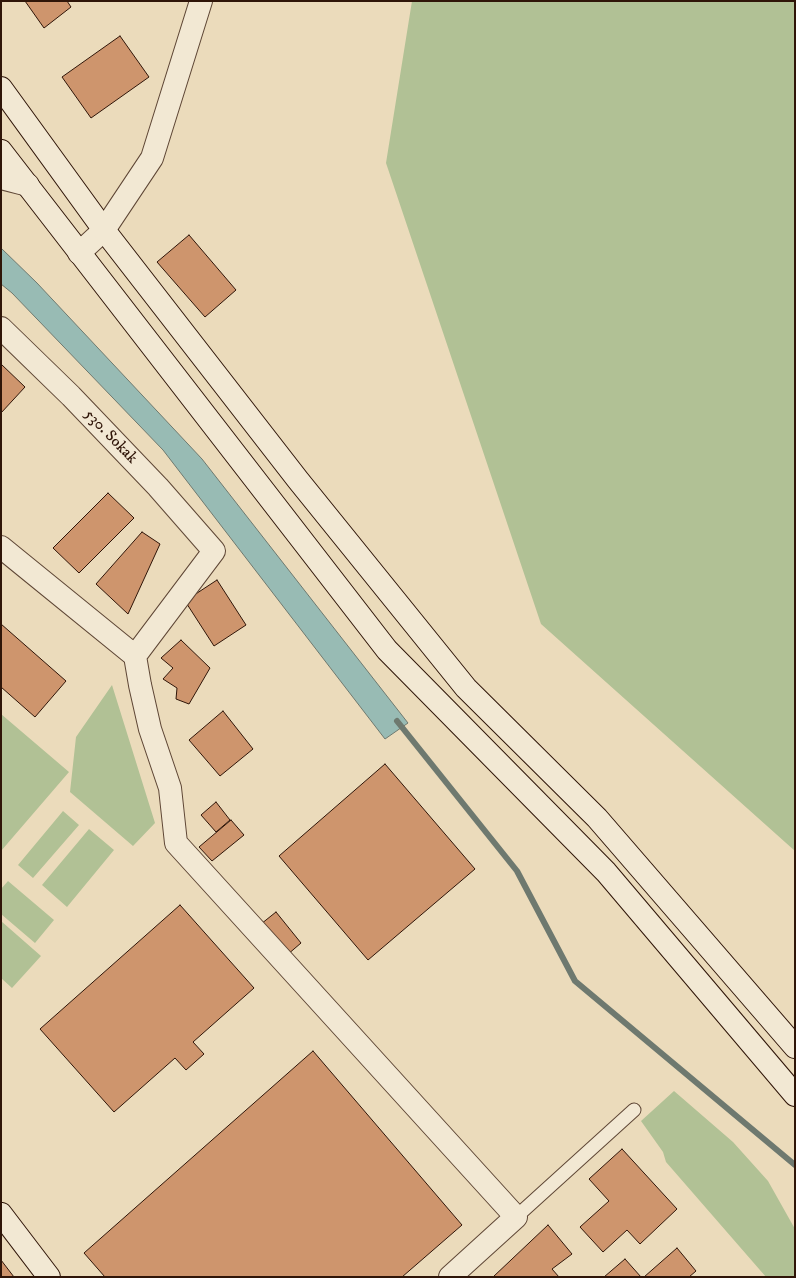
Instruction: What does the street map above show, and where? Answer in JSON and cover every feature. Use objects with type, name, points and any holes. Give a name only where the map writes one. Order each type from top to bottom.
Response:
[{"type":"street","points":[[79,253],[104,230],[152,158],[201,1]]},
{"type":"street","points":[[1,88],[104,230],[298,480],[466,688],[597,818],[795,1047]]},
{"type":"street","points":[[1,151],[387,650],[606,872],[795,1095]]},
{"type":"street","points":[[1,178],[28,185]]},
{"type":"street","name":"530. Sokak","points":[[1,328],[71,396],[147,476],[214,551],[135,656]]},
{"type":"street","points":[[1,547],[135,656],[150,729],[170,788],[176,843],[516,1217],[450,1277]]},
{"type":"street","points":[[1,1214],[49,1277]]},
{"type":"lane","points":[[516,1217],[634,1110]]},
{"type":"green space","points":[[412,1],[795,1],[795,851],[541,624],[386,163]]},
{"type":"green space","points":[[112,685],[155,823],[133,846],[70,792],[76,737]]},
{"type":"green space","points":[[1,714],[69,772],[1,851]]},
{"type":"green space","points":[[63,811],[79,825],[33,878],[18,865]]},
{"type":"green space","points":[[89,829],[114,850],[67,907],[42,885]]},
{"type":"green space","points":[[8,881],[54,920],[35,943],[1,914],[1,889]]},
{"type":"green space","points":[[1,921],[41,956],[12,988],[1,978]]},
{"type":"green space","points":[[674,1091],[733,1142],[768,1181],[795,1229],[795,1277],[766,1277],[666,1162],[663,1152],[641,1121]]},
{"type":"water","points":[[1,248],[37,283],[202,459],[408,723],[385,739],[163,450],[12,293],[1,284]]},
{"type":"building","points":[[25,1],[67,1],[71,7],[44,28]]},
{"type":"building","points":[[120,36],[149,77],[91,118],[62,77]]},
{"type":"building","points":[[189,235],[236,290],[205,317],[157,262]]},
{"type":"building","points":[[1,364],[25,387],[1,413]]},
{"type":"building","points":[[108,493],[134,518],[79,573],[53,548]]},
{"type":"building","points":[[142,532],[160,544],[128,614],[96,584]]},
{"type":"building","points":[[217,580],[246,625],[214,646],[185,601]]},
{"type":"building","points":[[1,624],[66,681],[35,717],[1,687]]},
{"type":"building","points":[[181,640],[210,668],[189,704],[176,699],[177,688],[163,679],[173,668],[161,658]]},
{"type":"building","points":[[223,711],[253,749],[220,776],[189,740]]},
{"type":"building","points":[[385,764],[475,869],[368,960],[279,856]]},
{"type":"building","points":[[216,802],[230,820],[216,832],[201,815]]},
{"type":"building","points":[[231,820],[244,835],[212,861],[199,847]]},
{"type":"building","points":[[180,905],[254,988],[193,1042],[204,1054],[186,1070],[175,1058],[114,1112],[40,1029]]},
{"type":"building","points":[[276,912],[301,943],[287,955],[261,924]]},
{"type":"building","points":[[313,1051],[462,1225],[402,1277],[105,1277],[84,1253]]},
{"type":"building","points":[[622,1149],[677,1209],[640,1244],[627,1230],[603,1252],[580,1227],[609,1201],[589,1179]]},
{"type":"building","points":[[548,1225],[572,1254],[552,1269],[559,1277],[493,1277]]},
{"type":"building","points":[[677,1248],[696,1271],[689,1277],[644,1277]]},
{"type":"building","points":[[625,1259],[641,1277],[604,1277]]},
{"type":"building","points":[[1,1260],[14,1277],[1,1277]]},
{"type":"waterway","points":[[397,721],[517,871],[575,981],[795,1165]]}]
